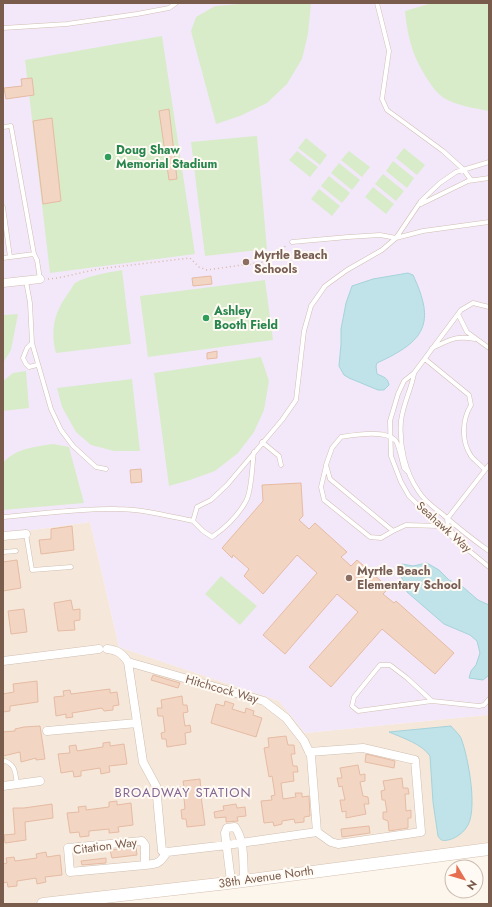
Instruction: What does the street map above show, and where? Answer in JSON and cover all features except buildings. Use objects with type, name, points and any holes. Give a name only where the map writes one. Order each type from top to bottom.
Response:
[{"type":"main road","name":"38th Avenue North","points":[[43,904],[489,849]]},
{"type":"street","points":[[3,283],[40,279]]},
{"type":"street","points":[[3,536],[26,534]]},
{"type":"street","points":[[3,661],[103,649],[114,650],[123,654],[128,662],[143,762],[156,786],[162,850],[167,852],[317,832],[331,842],[338,844],[422,832],[415,760],[362,748],[309,752]]},
{"type":"street","name":"Hitchcock Way","points":[[128,662],[264,701],[286,718],[304,741],[311,756],[317,832]]},
{"type":"street","points":[[47,731],[137,723]]},
{"type":"street","points":[[3,786],[40,781]]},
{"type":"street","points":[[231,881],[225,833],[226,828],[235,827],[241,843],[244,880]]},
{"type":"street","name":"Citation Way","points":[[145,865],[144,845],[142,841],[68,848],[70,872],[145,865],[154,864],[161,861],[167,852]]},
{"type":"lane","points":[[3,28],[67,24],[169,8],[176,3]]},
{"type":"lane","points":[[377,3],[389,51],[382,99],[387,110],[442,151],[463,169],[472,180]]},
{"type":"lane","points":[[3,127],[11,126],[34,254],[37,260],[40,279]]},
{"type":"lane","points":[[193,521],[197,507],[211,500],[228,484],[282,420],[296,400],[304,331],[311,306],[325,286],[347,270],[382,250],[396,238],[419,205],[440,183],[463,169],[489,162]]},
{"type":"lane","points":[[419,205],[468,181],[489,178]]},
{"type":"lane","points":[[3,207],[10,257]]},
{"type":"lane","points":[[292,242],[380,235],[396,238],[423,231],[489,222]]},
{"type":"lane","points":[[3,258],[34,254]]},
{"type":"lane","points":[[26,280],[30,303],[32,343],[37,365],[51,409],[61,430],[73,446],[96,467],[106,469]]},
{"type":"lane","name":"Seahawk Way","points":[[489,307],[474,303],[461,310],[414,373],[404,381],[398,394],[390,421],[391,456],[400,482],[418,506],[439,526],[489,567]]},
{"type":"lane","points":[[458,314],[467,332],[489,348]]},
{"type":"lane","points":[[432,348],[455,338],[464,337],[476,339]]},
{"type":"lane","points":[[32,343],[27,348],[24,358],[29,367],[37,365]]},
{"type":"lane","points":[[424,359],[469,395],[472,405],[467,412],[464,424],[464,440],[471,456],[485,470]]},
{"type":"lane","name":"Seahawk Way","points":[[414,373],[412,384],[404,404],[401,422],[401,439],[407,471],[419,493],[447,518],[489,551]]},
{"type":"lane","points":[[407,471],[404,468],[396,441],[391,437],[369,433],[341,437],[332,448],[326,465],[321,487],[324,500],[370,537],[381,538],[406,526],[439,526]]},
{"type":"lane","points":[[262,442],[279,456],[281,465]]},
{"type":"lane","points":[[3,518],[86,510],[117,509],[147,511],[193,521],[203,531],[212,537],[226,527],[246,501],[250,488],[254,452]]},
{"type":"lane","points":[[326,465],[330,479],[393,531]]},
{"type":"lane","points":[[459,541],[448,527],[447,518],[489,465]]},
{"type":"lane","points":[[26,534],[32,570],[71,567]]},
{"type":"lane","points":[[3,552],[16,551]]},
{"type":"lane","points":[[432,701],[390,665],[380,665],[354,697],[352,706],[358,711],[432,701],[479,706],[484,705],[489,699]]},
{"type":"lane","points":[[3,762],[5,761],[11,763],[14,768],[17,784]]},
{"type":"path","points":[[40,279],[58,278],[98,269],[190,258],[199,267],[207,270],[263,262],[278,250],[292,242]]},
{"type":"shaded area","name":"Myrtle Beach Schools","points":[[3,3],[489,3],[489,713],[487,715],[305,733],[279,701],[119,647],[90,522],[3,534]]},
{"type":"shaded area","points":[[90,522],[119,647],[279,701],[305,733],[487,715],[489,713],[489,843],[482,843],[464,852],[43,904],[3,904],[3,534]]},
{"type":"green space","points":[[253,3],[311,3],[308,34],[302,59],[287,84],[267,103],[240,116],[216,124],[191,31],[196,17],[215,6]]},
{"type":"green space","points":[[432,3],[489,3],[489,111],[460,105],[444,98],[433,87],[419,65],[412,48],[405,11]]},
{"type":"green space","name":"Doug Shaw Memorial Stadium","points":[[162,36],[195,254],[50,273],[25,60]]},
{"type":"green space","points":[[257,136],[267,249],[205,256],[191,142]]},
{"type":"green space","points":[[306,138],[327,155],[320,165],[298,148]]},
{"type":"green space","points":[[404,148],[425,165],[417,175],[396,158]]},
{"type":"green space","points":[[297,151],[318,167],[310,177],[289,160]]},
{"type":"green space","points":[[349,151],[370,167],[362,177],[341,160]]},
{"type":"green space","points":[[393,161],[414,178],[407,188],[386,171]]},
{"type":"green space","points":[[339,163],[360,180],[352,190],[331,173]]},
{"type":"green space","points":[[383,174],[404,191],[396,201],[375,184]]},
{"type":"green space","points":[[329,176],[350,193],[342,203],[321,186]]},
{"type":"green space","points":[[373,187],[394,204],[386,214],[365,197]]},
{"type":"green space","points":[[319,189],[340,206],[332,216],[311,199]]},
{"type":"green space","points":[[122,270],[131,344],[56,353],[53,337],[54,322],[59,309],[74,284],[90,277]]},
{"type":"green space","name":"Ashley Booth Field","points":[[265,280],[273,340],[148,357],[140,296]]},
{"type":"green space","points":[[18,314],[11,350],[3,363],[3,315]]},
{"type":"green space","points":[[261,357],[269,381],[264,410],[254,432],[238,453],[215,471],[169,486],[154,373]]},
{"type":"green space","points":[[26,371],[29,408],[3,411],[3,381],[13,373]]},
{"type":"green space","points":[[132,379],[140,451],[114,451],[91,445],[76,432],[62,407],[57,388]]},
{"type":"green space","points":[[53,444],[69,447],[84,503],[3,510],[3,463],[8,458],[20,451],[32,447]]},
{"type":"green space","points":[[221,576],[257,606],[240,625],[205,594]]},
{"type":"water","points":[[408,273],[413,275],[424,306],[422,329],[416,338],[406,347],[377,363],[377,374],[387,379],[389,385],[384,390],[378,390],[344,375],[339,366],[341,329],[346,303],[352,286],[373,279]]},
{"type":"water","points":[[427,563],[439,570],[449,580],[463,587],[478,600],[489,605],[489,675],[483,680],[469,678],[480,653],[477,641],[470,635],[444,624],[407,592],[400,573],[402,564],[413,566]]},
{"type":"water","points":[[451,726],[461,738],[467,758],[471,784],[472,810],[470,821],[460,834],[450,839],[441,840],[438,836],[433,802],[430,756],[417,745],[389,732]]},
{"type":"place","name":"Doug Shaw Memorial Stadium","points":[[108,157]]},
{"type":"place","name":"Myrtle Beach Schools","points":[[246,262]]},
{"type":"place","name":"Ashley Booth Field","points":[[206,318]]},
{"type":"place","name":"Myrtle Beach Elementary School","points":[[349,578]]},
{"type":"district","name":"BROADWAY STATION","points":[[183,792]]}]
